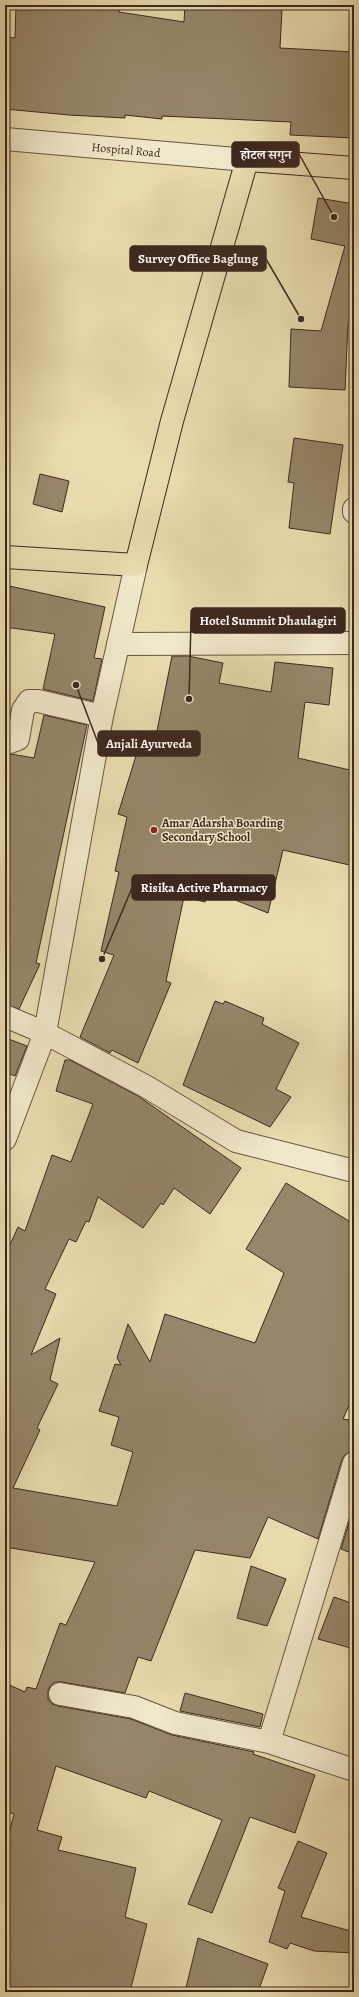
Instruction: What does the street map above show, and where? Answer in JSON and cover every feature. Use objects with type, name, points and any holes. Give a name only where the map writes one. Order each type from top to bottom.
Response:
[{"type":"main road","points":[[5,558],[136,565],[172,420],[247,160],[354,168]]},
{"type":"street","name":"Hospital Road","points":[[5,139],[247,160]]},
{"type":"street","points":[[5,1139],[45,1034],[102,716],[136,565]]},
{"type":"street","points":[[118,644],[354,642]]},
{"type":"street","points":[[5,740],[10,742],[18,739],[23,710],[29,701],[38,701],[102,716]]},
{"type":"street","points":[[5,1016],[45,1034],[147,1087],[236,1140],[354,1171]]},
{"type":"street","points":[[270,1742],[354,1463]]},
{"type":"street","points":[[60,1694],[134,1707],[175,1723],[270,1742],[354,1770]]},
{"type":"building","points":[[16,5],[120,5],[119,12],[184,22],[185,5],[282,9],[280,48],[354,52],[354,138],[290,135],[291,122],[162,116],[162,119],[125,115],[125,118],[5,109],[5,37],[15,38]]},
{"type":"building","points":[[318,198],[354,204],[354,326],[348,324],[345,390],[289,387],[291,329],[321,331],[345,246],[311,239]]},
{"type":"building","points":[[294,438],[343,445],[330,534],[289,528],[294,483],[288,482]]},
{"type":"building","points":[[40,474],[69,481],[62,512],[33,504]]},
{"type":"building","points":[[5,585],[105,607],[94,658],[102,659],[93,701],[43,689],[55,634],[5,627]]},
{"type":"building","points":[[172,656],[188,656],[223,663],[219,683],[271,692],[275,662],[333,668],[329,705],[305,702],[298,758],[354,771],[354,866],[283,850],[268,913],[210,890],[205,902],[184,897],[166,981],[171,983],[138,1063],[112,1050],[110,1053],[80,1037],[114,955],[101,951],[119,872],[115,871],[127,817],[118,814],[139,746],[153,751]]},
{"type":"building","points":[[44,715],[87,725],[36,963],[40,964],[19,1009],[5,1004],[5,753],[34,758]]},
{"type":"building","points":[[215,1001],[223,1004],[225,1001],[264,1018],[262,1024],[299,1043],[276,1089],[291,1097],[270,1127],[183,1085]]},
{"type":"building","points":[[5,1030],[9,1031],[6,1038],[27,1046],[15,1076],[5,1072]]},
{"type":"building","points":[[65,1060],[70,1060],[138,1096],[241,1168],[210,1214],[174,1188],[163,1205],[161,1203],[143,1228],[98,1197],[89,1222],[86,1221],[76,1242],[69,1239],[45,1289],[56,1294],[31,1355],[60,1338],[50,1380],[58,1384],[37,1428],[40,1430],[13,1488],[117,1506],[133,1452],[111,1445],[119,1417],[99,1411],[115,1364],[121,1365],[117,1358],[128,1324],[150,1362],[165,1314],[255,1343],[284,1273],[246,1249],[286,1183],[354,1224],[354,1394],[343,1419],[354,1421],[354,1451],[346,1454],[342,1459],[318,1539],[268,1517],[250,1558],[195,1550],[151,1661],[138,1657],[125,1693],[62,1682],[55,1682],[50,1686],[48,1691],[48,1699],[52,1704],[58,1706],[131,1719],[172,1735],[254,1752],[253,1754],[315,1775],[295,1833],[250,1817],[212,1913],[188,1904],[222,1820],[149,1791],[146,1798],[56,1766],[37,1830],[62,1837],[58,1850],[136,1868],[125,1917],[147,1924],[130,1992],[5,1992],[5,1849],[14,1814],[5,1811],[5,1683],[25,1692],[27,1687],[36,1689],[60,1623],[66,1625],[95,1562],[5,1547],[5,1256],[18,1227],[25,1231],[52,1155],[71,1162],[93,1104],[56,1091]]},
{"type":"building","points":[[354,1506],[354,1554],[341,1549]]},
{"type":"building","points":[[251,1566],[286,1579],[267,1626],[237,1618]]},
{"type":"building","points":[[334,1597],[354,1604],[354,1649],[318,1639]]},
{"type":"building","points":[[185,1693],[263,1714],[260,1727],[180,1711]]},
{"type":"building","points":[[298,1841],[327,1853],[301,1917],[354,1932],[354,1953],[314,1951],[290,1943],[287,1949],[269,1942],[285,1891],[278,1888]]},
{"type":"building","points":[[198,1938],[268,1964],[258,1992],[185,1992]]},
{"type":"place","name":"होटल सगुन","points":[[334,217]]},
{"type":"place","name":"Survey Office Baglung","points":[[301,319]]},
{"type":"place","name":"Anjali Ayurveda","points":[[76,685]]},
{"type":"place","name":"Hotel Summit Dhaulagiri","points":[[189,699]]},
{"type":"place","name":"Amar Adarsha Boarding Secondary School","points":[[154,830]]},
{"type":"place","name":"Risika Active Pharmacy","points":[[102,959]]}]
